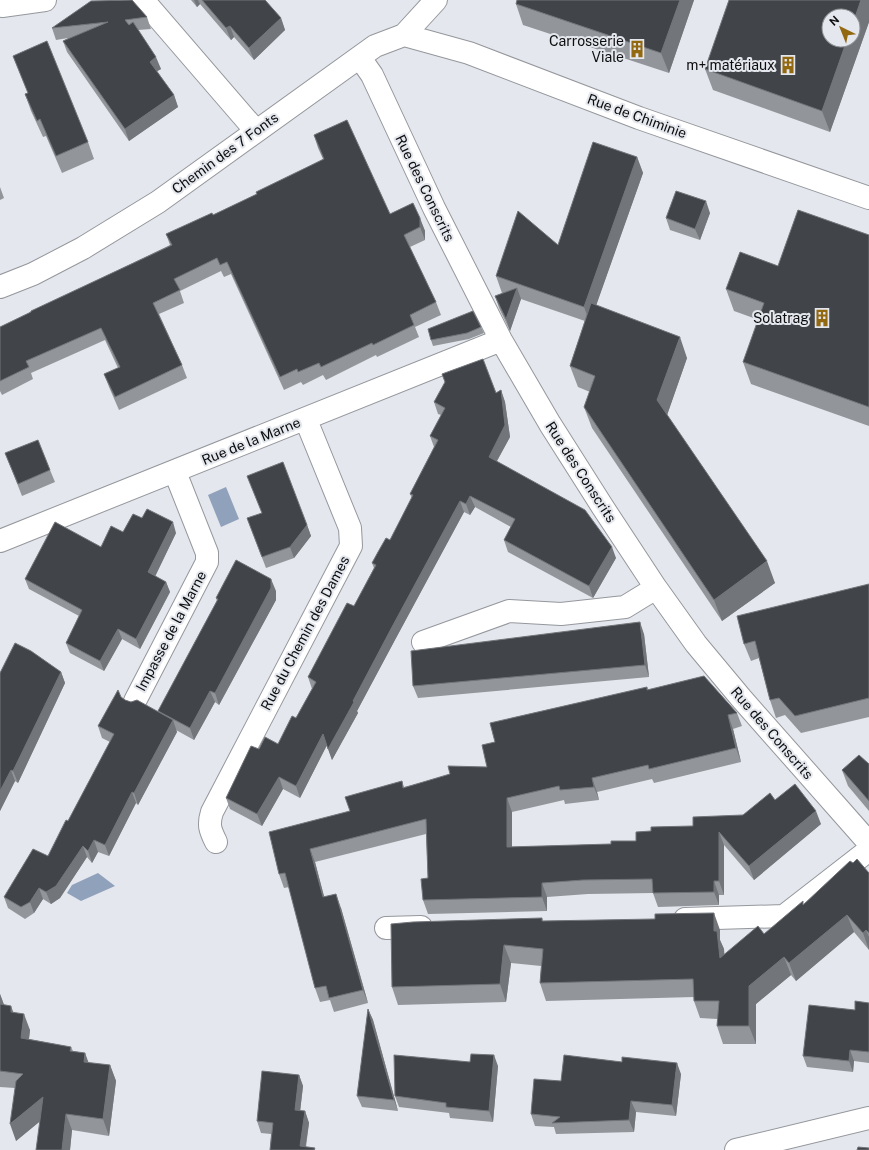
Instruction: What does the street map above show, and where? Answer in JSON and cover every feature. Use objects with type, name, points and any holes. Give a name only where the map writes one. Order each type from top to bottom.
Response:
[{"type":"street","points":[[2,6],[45,0]]},
{"type":"street","points":[[143,0],[256,131]]},
{"type":"street","name":"Chemin des 7 Fonts","points":[[0,287],[33,274],[83,248],[158,202],[375,46],[404,35],[436,0]]},
{"type":"street","name":"Rue de Chiminie","points":[[404,35],[469,53],[639,118],[869,198]]},
{"type":"street","name":"Rue des Conscrits","points":[[360,58],[372,75],[434,208],[501,340],[550,424],[602,506],[656,588],[696,644],[741,698],[869,843]]},
{"type":"street","name":"Rue de la Marne","points":[[0,542],[306,420],[501,340]]},
{"type":"street","name":"Rue du Chemin des Dames","points":[[216,842],[210,831],[209,821],[212,812],[351,546],[350,528],[306,420]]},
{"type":"street","name":"Impasse de la Marne","points":[[135,700],[207,562],[207,553],[175,472]]},
{"type":"street","points":[[423,642],[509,611],[561,614],[624,608],[656,588]]},
{"type":"street","points":[[665,919],[784,916],[869,850]]},
{"type":"street","points":[[386,928],[443,926]]},
{"type":"street","points":[[736,1150],[869,1118]]},
{"type":"water","points":[[226,487],[239,519],[221,527],[208,495]]},
{"type":"water","points":[[98,873],[115,886],[81,901],[67,893],[72,885]]},
{"type":"building","points":[[132,0],[147,17],[125,20],[129,25],[133,22],[156,57],[150,62],[174,95],[125,129],[63,41],[108,22],[52,28],[91,1]]},
{"type":"building","points":[[202,0],[265,0],[281,18],[249,48],[230,26],[226,28]]},
{"type":"building","points":[[517,0],[680,0],[661,53],[516,4]]},
{"type":"building","name":"m+ matériaux","points":[[729,0],[861,0],[858,8],[821,8],[821,48],[844,48],[822,111],[705,69]]},
{"type":"building","points":[[47,41],[88,142],[56,156],[40,119],[37,121],[25,94],[28,93],[13,56]]},
{"type":"building","points":[[347,120],[390,214],[413,203],[420,218],[420,227],[404,235],[436,302],[410,315],[414,325],[373,345],[372,343],[321,367],[319,363],[298,372],[297,369],[280,377],[227,262],[220,265],[217,258],[174,279],[180,290],[153,303],[182,365],[115,397],[104,374],[120,367],[101,328],[26,361],[29,367],[0,381],[0,327],[172,245],[166,234],[212,213],[213,215],[324,159],[314,135]]},
{"type":"building","points":[[593,142],[637,157],[584,307],[496,276],[518,211],[558,245]]},
{"type":"building","points":[[676,191],[706,201],[695,229],[666,218]]},
{"type":"building","name":"Solatrag","points":[[798,210],[869,235],[869,407],[743,362],[764,303],[726,289],[740,252],[778,266]]},
{"type":"building","points":[[517,288],[506,319],[495,296]]},
{"type":"building","points":[[591,303],[680,337],[657,400],[767,561],[714,600],[584,407],[595,376],[570,366]]},
{"type":"building","points":[[473,311],[481,327],[467,333],[431,340],[428,329]]},
{"type":"building","points":[[483,359],[496,393],[501,390],[505,425],[489,457],[585,510],[612,547],[589,586],[504,540],[515,519],[470,496],[466,504],[460,501],[328,749],[323,734],[296,786],[279,777],[257,814],[226,798],[251,746],[259,749],[265,737],[278,744],[292,716],[296,718],[316,682],[308,677],[347,603],[354,606],[376,565],[372,563],[386,538],[390,540],[413,495],[410,494],[438,440],[430,436],[445,408],[434,402],[445,382],[442,374]]},
{"type":"building","points":[[38,440],[50,470],[18,484],[5,453]]},
{"type":"building","points":[[283,462],[307,525],[290,547],[262,557],[247,518],[262,513],[247,476]]},
{"type":"building","points":[[147,509],[173,522],[148,572],[166,582],[136,639],[118,629],[100,661],[66,643],[82,610],[25,579],[55,522],[101,547],[111,526],[123,532],[133,514],[142,518]]},
{"type":"building","points":[[236,560],[271,579],[271,588],[215,693],[210,691],[190,728],[158,711],[218,599],[216,598]]},
{"type":"building","points":[[869,584],[869,698],[795,716],[779,698],[770,700],[755,641],[744,644],[737,616]]},
{"type":"building","points":[[640,622],[645,665],[413,686],[411,651]]},
{"type":"building","points":[[15,643],[31,651],[61,672],[13,771],[11,770],[0,791],[0,673]]},
{"type":"building","points":[[704,676],[737,713],[728,715],[736,748],[649,769],[648,765],[592,778],[594,787],[560,790],[559,786],[507,798],[507,847],[611,844],[611,841],[636,841],[636,832],[651,831],[651,827],[693,826],[693,817],[743,815],[770,793],[775,800],[795,784],[816,811],[749,866],[719,832],[719,881],[714,881],[714,892],[653,893],[652,879],[583,880],[542,883],[542,897],[423,900],[421,879],[428,878],[426,819],[310,849],[323,897],[336,894],[363,990],[329,998],[326,986],[315,988],[285,873],[279,874],[269,832],[350,811],[345,797],[402,781],[403,788],[450,774],[448,766],[487,767],[482,745],[495,742],[490,723],[647,687],[647,690]]},
{"type":"building","points":[[118,690],[121,697],[125,700],[131,702],[137,700],[173,720],[134,793],[132,792],[105,845],[94,840],[88,851],[83,846],[56,886],[46,892],[39,888],[30,902],[21,907],[4,897],[33,849],[48,856],[66,820],[68,821],[114,734],[98,726]]},
{"type":"building","points":[[859,755],[869,764],[869,801],[842,770]]},
{"type":"building","points":[[857,859],[869,873],[869,933],[866,930],[863,933],[847,915],[789,963],[784,957],[749,986],[749,1026],[717,1026],[719,1001],[694,1001],[693,979],[540,983],[543,949],[504,945],[500,984],[392,987],[391,924],[542,918],[542,921],[655,919],[655,914],[714,913],[714,931],[717,931],[720,958],[758,926],[764,934],[803,901],[803,905],[850,861],[853,863]]},
{"type":"building","points":[[855,1001],[869,1003],[869,1052],[850,1050],[849,1061],[803,1056],[809,1005],[855,1010]]},
{"type":"building","points":[[0,1004],[11,1006],[11,1012],[24,1014],[21,1038],[71,1047],[70,1051],[85,1053],[84,1062],[110,1065],[103,1119],[66,1114],[62,1150],[36,1150],[43,1097],[10,1124],[16,1081],[23,1074],[0,1071]]},
{"type":"building","points":[[368,1009],[394,1100],[357,1096]]},
{"type":"building","points":[[471,1054],[494,1055],[489,1111],[446,1107],[446,1103],[395,1096],[394,1055],[470,1062]]},
{"type":"building","points":[[564,1055],[622,1062],[622,1057],[677,1063],[672,1105],[631,1101],[629,1120],[552,1123],[560,1117],[531,1114],[534,1079],[561,1081]]},
{"type":"building","points":[[262,1071],[299,1075],[295,1110],[305,1111],[300,1146],[315,1148],[314,1150],[270,1150],[273,1123],[257,1121]]},
{"type":"building","points":[[858,1147],[869,1148],[869,1150],[857,1150]]},
{"type":"place","name":"Carrosserie Viale","points":[[637,49]]},
{"type":"place","name":"m+ matériaux","points":[[788,65]]},
{"type":"place","name":"Solatrag","points":[[822,318]]}]
